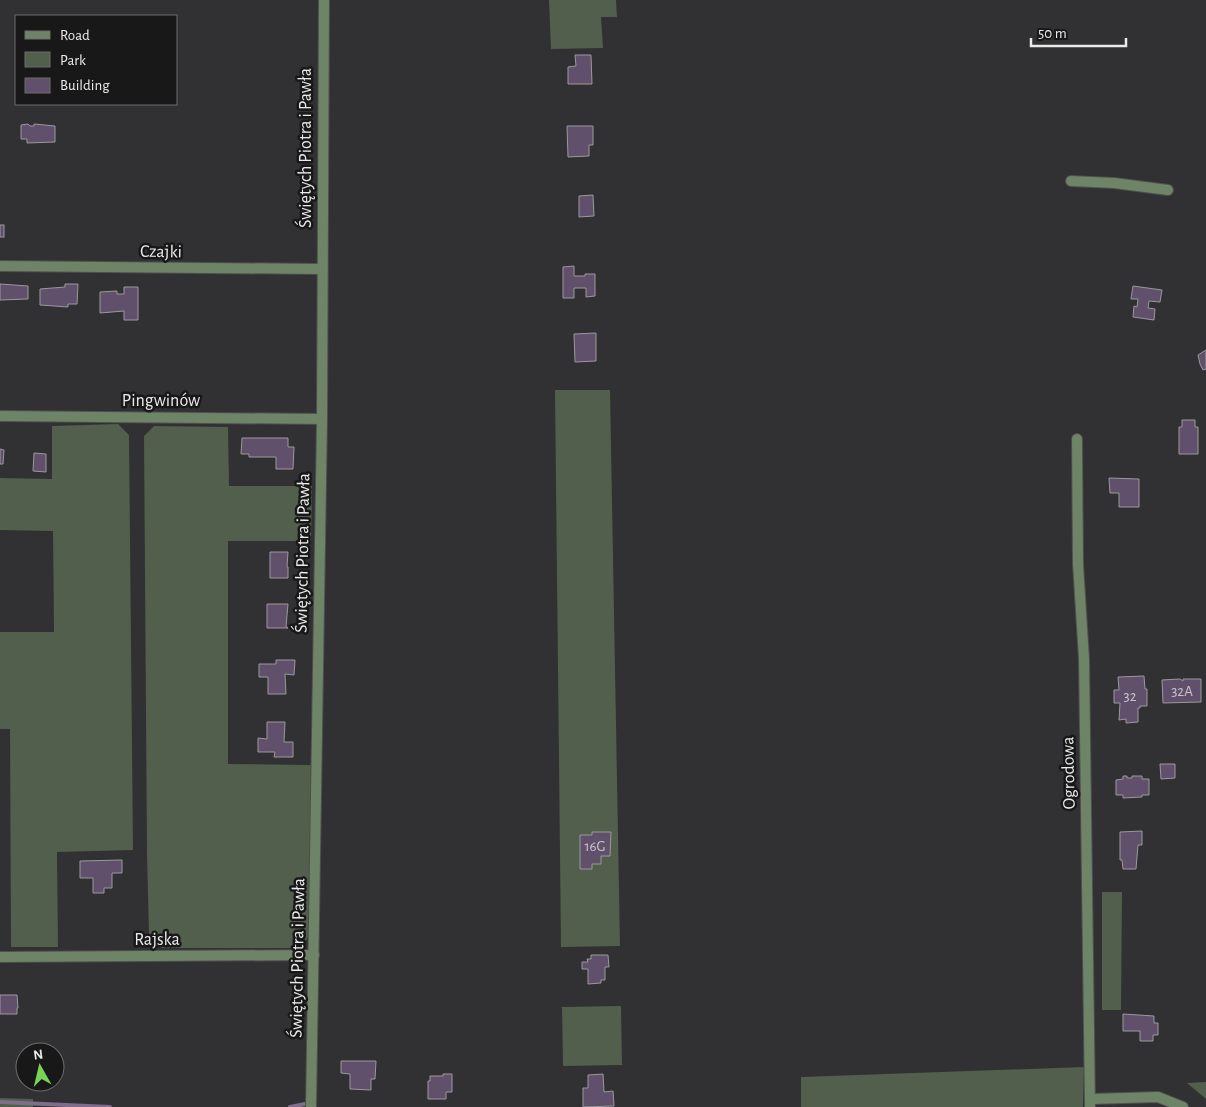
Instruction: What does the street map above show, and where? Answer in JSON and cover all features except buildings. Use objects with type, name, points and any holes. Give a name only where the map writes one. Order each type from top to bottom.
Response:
[{"type":"street","name":"Świętych Piotra i Pawła","points":[[311,1107],[322,419],[324,0]]},
{"type":"street","points":[[1071,181],[1114,182],[1168,190]]},
{"type":"street","name":"Czajki","points":[[0,266],[322,269]]},
{"type":"street","name":"Pingwinów","points":[[0,416],[322,419]]},
{"type":"street","name":"Ogrodowa","points":[[1077,439],[1078,564],[1084,659],[1090,1103]]},
{"type":"street","name":"Rajska","points":[[0,957],[314,955]]},
{"type":"street","points":[[1090,1103],[1158,1097],[1183,1107]]},
{"type":"green space","points":[[549,0],[616,0],[617,17],[601,17],[603,48],[551,49]]},
{"type":"green space","points":[[555,390],[610,390],[620,946],[561,947]]},
{"type":"green space","points":[[118,424],[129,435],[133,850],[57,852],[58,947],[11,947],[10,729],[0,729],[0,632],[54,632],[53,531],[0,530],[0,478],[52,479],[52,426]]},
{"type":"green space","points":[[154,426],[228,427],[229,486],[312,486],[311,541],[228,541],[228,764],[311,765],[309,936],[302,946],[288,948],[161,948],[149,935],[144,436]]},
{"type":"green space","points":[[1102,892],[1122,892],[1121,1010],[1102,1010]]},
{"type":"green space","points":[[621,1006],[622,1065],[563,1066],[562,1007]]},
{"type":"green space","points":[[1084,1067],[1083,1107],[801,1107],[801,1077]]},
{"type":"green space","points":[[1206,1082],[1206,1099],[1187,1083]]},
{"type":"green space","points":[[0,1098],[33,1099],[33,1107],[0,1107]]},
{"type":"waterway","points":[[0,1102],[110,1107]]},
{"type":"waterway","points":[[290,1107],[305,1104]]}]
